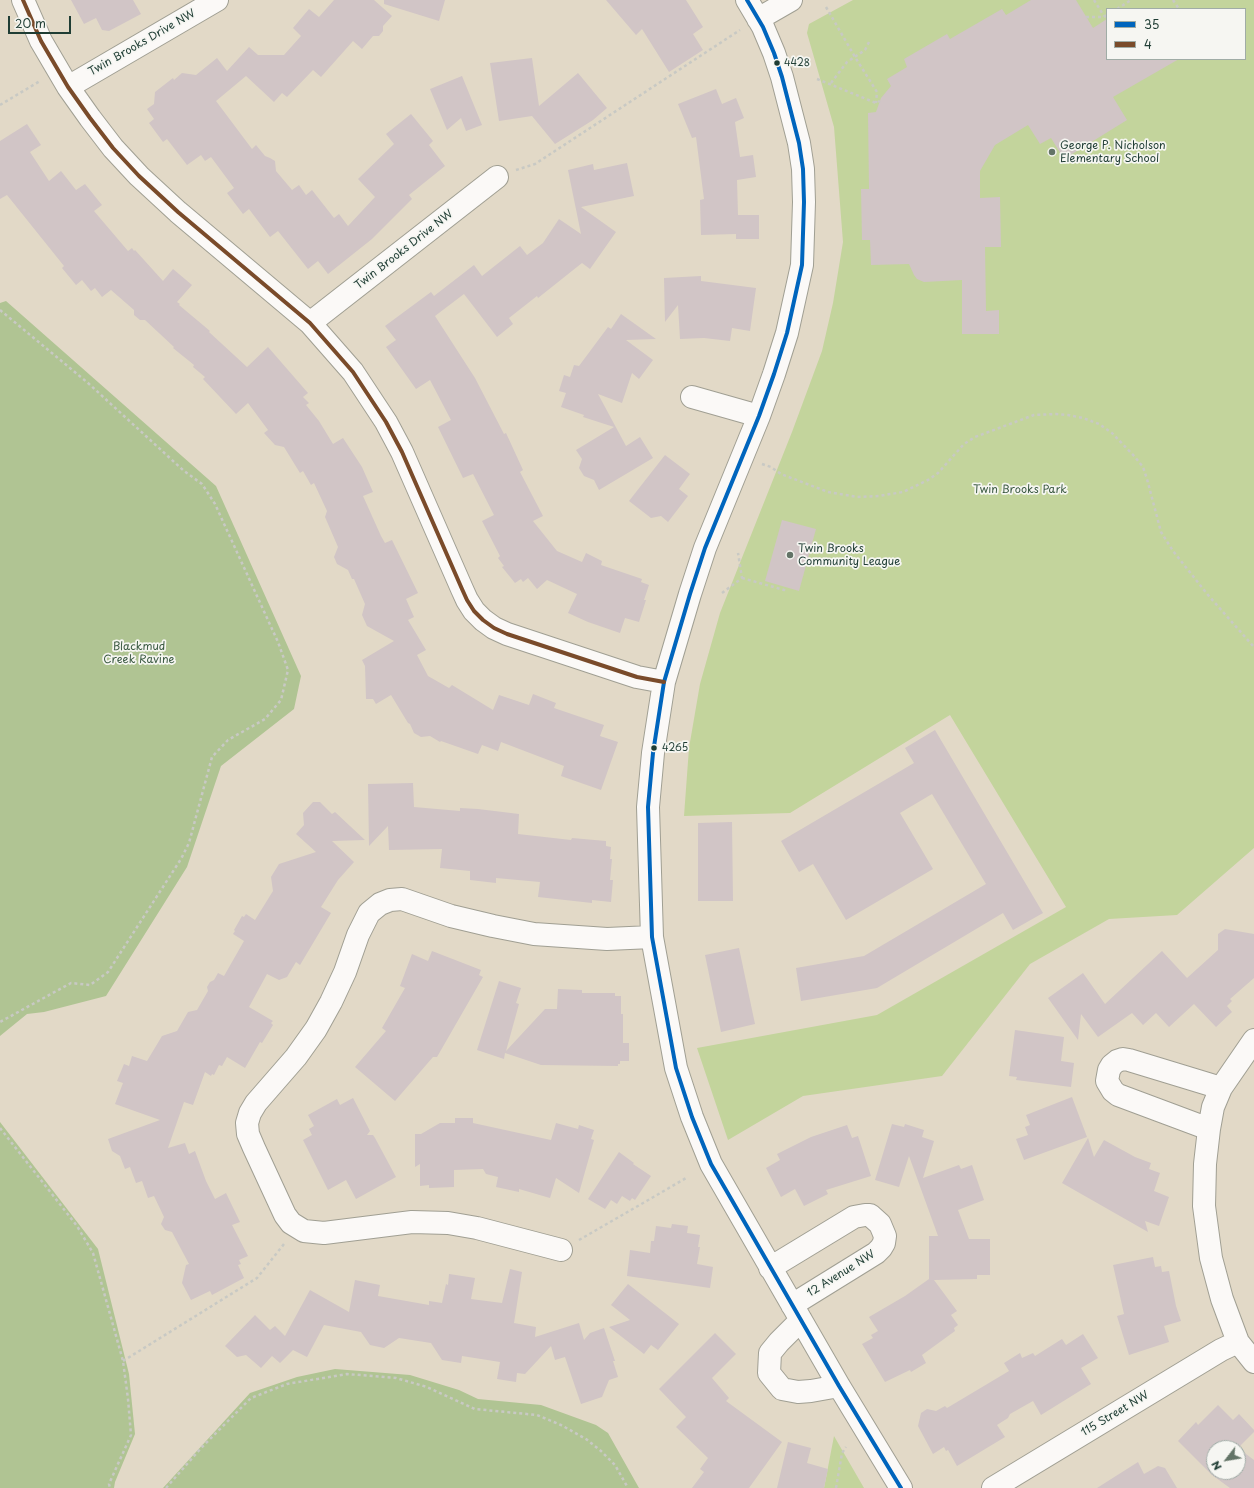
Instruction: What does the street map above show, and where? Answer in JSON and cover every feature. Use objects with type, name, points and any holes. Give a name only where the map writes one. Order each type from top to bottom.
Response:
[{"type":"street","points":[[23,0],[41,41],[68,87],[113,148],[178,212],[310,323],[352,372],[386,422],[408,464],[467,600],[474,611],[483,620],[507,634],[637,677],[664,682]]},
{"type":"street","name":"Twin Brooks Drive NW","points":[[68,87],[217,0]]},
{"type":"street","points":[[747,0],[774,53],[792,111],[799,143],[802,162],[804,202],[802,265],[787,333],[759,416],[705,548],[664,682],[653,753],[648,807],[652,937],[676,1068],[692,1117],[711,1164],[839,1386],[901,1488]]},
{"type":"street","points":[[758,19],[791,0]]},
{"type":"street","name":"Twin Brooks Drive NW","points":[[310,323],[497,177]]},
{"type":"street","points":[[692,397],[759,416]]},
{"type":"street","points":[[561,1250],[477,1228],[448,1223],[412,1222],[324,1233],[304,1232],[297,1228],[285,1215],[254,1148],[248,1134],[250,1113],[256,1103],[296,1057],[316,1029],[345,972],[369,913],[380,904],[390,900],[402,899],[451,916],[534,934],[607,939],[652,937]]},
{"type":"street","points":[[1254,1040],[1221,1088],[1213,1107],[1205,1164],[1204,1206],[1211,1258],[1222,1299],[1238,1342],[1254,1362]]},
{"type":"street","points":[[1209,1129],[1118,1095],[1113,1092],[1107,1081],[1109,1070],[1117,1061],[1129,1060],[1221,1088]]},
{"type":"street","name":"12 Avenue NW","points":[[770,1268],[854,1217],[870,1215],[880,1224],[885,1236],[881,1248],[796,1312],[779,1342],[770,1353],[769,1373],[782,1390],[798,1392],[839,1386]]},
{"type":"street","name":"115 Street NW","points":[[993,1488],[1221,1350],[1238,1342]]},
{"type":"path","points":[[1094,0],[1106,16]]},
{"type":"path","points":[[1097,6],[1099,0]]},
{"type":"path","points":[[1119,8],[1131,0]]},
{"type":"path","points":[[817,79],[878,102],[877,92],[826,7]]},
{"type":"path","points":[[1086,17],[1106,16]]},
{"type":"path","points":[[497,177],[535,164],[740,30]]},
{"type":"path","points":[[831,83],[843,66],[865,50],[869,42]]},
{"type":"path","points":[[0,105],[43,79]]},
{"type":"path","points":[[0,310],[88,382],[184,471],[202,484],[215,504],[278,642],[288,670],[281,700],[265,719],[228,740],[212,758],[189,843],[181,858],[108,972],[90,985],[71,984],[0,1022]]},
{"type":"path","points":[[761,463],[771,467],[781,474],[828,492],[856,497],[879,496],[908,490],[938,473],[964,444],[974,437],[1034,415],[1068,415],[1094,422],[1112,432],[1135,457],[1147,478],[1161,532],[1173,551],[1208,595],[1254,647]]},
{"type":"path","points":[[738,553],[742,578]]},
{"type":"path","points":[[742,578],[784,590],[785,587]]},
{"type":"path","points":[[722,593],[742,578]]},
{"type":"path","points":[[0,1128],[77,1226],[93,1253],[123,1361],[131,1435],[109,1484],[110,1488]]},
{"type":"path","points":[[561,1250],[688,1177]]},
{"type":"path","points":[[123,1361],[257,1278],[297,1228]]},
{"type":"path","points":[[166,1488],[202,1447],[252,1398],[287,1384],[347,1374],[396,1378],[427,1387],[475,1409],[537,1415],[561,1425],[586,1439],[601,1451],[614,1465],[628,1488]]},
{"type":"path","points":[[836,1488],[842,1453],[846,1447]]},
{"type":"green space","name":"Twin Brooks Park","points":[[853,0],[1254,0],[1254,848],[1177,915],[1109,919],[1030,964],[942,1076],[803,1096],[728,1140],[697,1048],[877,1015],[1066,907],[950,715],[790,813],[684,816],[689,748],[700,684],[720,613],[792,432],[822,351],[833,303],[843,242],[834,127],[807,33],[809,24]]},
{"type":"green space","name":"Blackmud Creek Ravine","points":[[6,301],[216,486],[301,676],[294,709],[221,766],[187,867],[106,996],[44,1012],[27,1014],[0,1036],[0,303]]},
{"type":"green space","points":[[0,1122],[98,1249],[129,1374],[135,1434],[115,1482],[114,1488],[0,1488]]},
{"type":"green space","points":[[335,1369],[410,1375],[459,1390],[478,1399],[541,1405],[596,1425],[608,1433],[639,1488],[163,1488],[250,1393],[297,1377]]},
{"type":"green space","points":[[834,1436],[864,1488],[824,1488]]},
{"type":"building","points":[[71,0],[133,0],[141,14],[109,31],[102,30],[96,18],[84,24]]},
{"type":"building","points":[[334,0],[374,0],[392,16],[383,26],[383,31],[379,36],[373,36],[362,49],[353,41],[321,77],[313,70],[287,97],[282,93],[274,102],[246,76],[216,101],[252,149],[256,145],[265,156],[275,161],[276,171],[292,190],[299,185],[306,195],[312,190],[334,218],[339,214],[348,226],[375,197],[358,179],[394,144],[386,134],[411,114],[433,141],[429,145],[445,166],[409,195],[412,199],[372,239],[328,274],[318,261],[308,269],[278,231],[270,237],[249,209],[243,214],[227,193],[234,188],[211,157],[205,161],[201,155],[187,165],[167,139],[163,142],[149,123],[154,119],[147,109],[154,104],[155,92],[173,78],[174,80],[182,73],[196,75],[217,58],[227,71],[249,47],[258,55],[284,55],[301,36],[293,28],[309,9],[319,17]]},
{"type":"building","points":[[384,0],[445,0],[439,21],[384,4]]},
{"type":"building","points":[[606,0],[686,0],[703,27],[693,34],[703,50],[669,72],[642,29],[636,35]]},
{"type":"building","points":[[1031,0],[1076,0],[1093,28],[1106,20],[1106,60],[1177,60],[1113,97],[1127,120],[1064,159],[1051,138],[1040,144],[1028,125],[995,145],[980,171],[980,198],[1000,197],[1001,247],[985,247],[986,311],[999,310],[999,334],[962,334],[962,280],[924,282],[917,279],[909,264],[871,265],[870,240],[862,240],[861,189],[869,189],[868,113],[876,112],[881,98],[891,86],[887,79],[907,67],[904,59],[947,34],[950,39],[1002,9],[1006,15]]},
{"type":"building","points":[[532,58],[539,106],[578,73],[607,108],[593,120],[555,144],[532,116],[499,121],[490,63]]},
{"type":"building","points":[[462,76],[482,125],[466,131],[461,118],[447,130],[430,89]]},
{"type":"building","points":[[716,89],[722,104],[736,98],[744,118],[735,122],[740,157],[753,155],[756,177],[737,180],[738,215],[759,215],[759,239],[736,239],[736,234],[701,235],[700,200],[704,199],[696,137],[692,138],[678,104]]},
{"type":"building","points":[[27,124],[41,145],[30,152],[49,181],[61,171],[76,190],[85,184],[102,205],[94,211],[128,251],[132,248],[134,251],[135,250],[163,281],[173,269],[192,285],[177,302],[180,304],[179,305],[210,331],[209,332],[247,367],[268,347],[308,393],[303,397],[309,403],[306,405],[319,421],[333,444],[343,438],[362,467],[373,492],[363,496],[381,536],[385,543],[392,540],[418,593],[406,599],[414,617],[408,620],[426,650],[417,655],[428,676],[449,688],[452,685],[493,710],[499,695],[529,705],[533,694],[556,703],[554,708],[604,725],[600,736],[618,742],[601,790],[561,776],[564,766],[501,742],[498,751],[482,745],[478,754],[441,741],[440,742],[430,736],[421,737],[414,733],[410,724],[391,695],[376,704],[373,699],[366,699],[365,666],[362,660],[394,641],[367,626],[362,615],[365,604],[354,579],[352,579],[348,570],[337,564],[334,557],[338,547],[325,517],[327,511],[314,483],[311,485],[303,471],[300,473],[284,447],[275,445],[264,433],[268,430],[248,403],[236,414],[203,379],[205,377],[193,367],[194,365],[173,348],[174,347],[145,320],[140,320],[134,315],[134,310],[111,290],[102,297],[95,288],[91,291],[82,280],[76,285],[62,268],[64,266],[7,195],[0,199],[0,141]]},
{"type":"building","points":[[627,163],[634,196],[581,207],[616,232],[590,269],[582,263],[538,298],[537,296],[509,318],[513,324],[497,337],[464,294],[435,316],[475,378],[504,434],[506,433],[523,470],[520,472],[543,516],[533,521],[557,551],[582,562],[586,553],[602,561],[601,565],[642,579],[641,582],[649,585],[639,622],[625,618],[620,633],[588,622],[568,613],[577,594],[547,580],[537,589],[528,578],[523,582],[521,579],[515,583],[502,567],[504,566],[498,558],[500,556],[482,521],[494,515],[473,474],[463,478],[438,427],[451,420],[430,380],[416,389],[386,347],[396,340],[385,326],[431,292],[434,296],[474,265],[482,276],[520,246],[527,255],[543,243],[559,219],[581,234],[568,170],[593,164],[594,170]]},
{"type":"building","points":[[701,276],[701,281],[756,288],[750,331],[732,328],[730,341],[704,338],[680,339],[678,305],[665,322],[664,278]]},
{"type":"building","points":[[621,314],[656,339],[626,340],[653,360],[639,379],[632,373],[622,403],[598,394],[626,446],[640,437],[653,458],[599,490],[594,480],[584,476],[579,468],[582,459],[576,450],[614,427],[583,417],[584,415],[561,407],[566,393],[559,391],[564,375],[570,377],[574,365],[579,366],[608,327],[611,329]]},
{"type":"building","points":[[665,455],[690,474],[679,489],[688,496],[668,522],[661,516],[651,518],[629,501]]},
{"type":"building","name":"Twin Brooks Community League","points":[[782,520],[816,529],[799,591],[765,581]]},
{"type":"building","points":[[935,730],[1043,913],[1013,930],[1003,913],[877,988],[801,1001],[796,968],[864,956],[986,884],[932,794],[900,813],[933,869],[846,920],[813,864],[799,872],[781,841],[914,763],[905,748]]},
{"type":"building","points":[[413,783],[414,807],[460,811],[460,808],[478,809],[519,814],[518,834],[571,840],[572,838],[606,841],[606,846],[611,847],[610,859],[612,859],[610,880],[613,880],[611,902],[592,900],[592,903],[538,897],[540,882],[496,878],[496,883],[470,880],[470,871],[440,868],[442,849],[389,850],[388,826],[369,846],[368,784]]},
{"type":"building","points":[[313,802],[320,802],[332,814],[335,812],[365,840],[332,841],[354,862],[338,880],[321,907],[331,913],[300,965],[296,962],[287,977],[279,980],[267,974],[249,1007],[273,1021],[271,1023],[273,1025],[262,1043],[260,1042],[245,1068],[227,1057],[222,1066],[219,1065],[214,1075],[212,1074],[211,1076],[205,1072],[193,1105],[184,1102],[168,1148],[185,1143],[189,1154],[195,1151],[206,1181],[215,1199],[226,1193],[240,1222],[232,1225],[248,1256],[239,1260],[241,1264],[238,1265],[244,1278],[212,1295],[210,1291],[191,1300],[182,1283],[186,1265],[189,1264],[172,1232],[165,1230],[161,1224],[164,1217],[154,1196],[148,1198],[142,1181],[136,1183],[130,1167],[125,1169],[120,1156],[112,1151],[108,1139],[160,1120],[115,1104],[123,1083],[117,1081],[124,1064],[129,1066],[132,1056],[147,1061],[162,1036],[177,1031],[188,1012],[197,1010],[208,991],[207,987],[218,973],[224,976],[244,941],[233,934],[235,931],[234,930],[242,916],[244,917],[246,914],[255,920],[273,891],[271,877],[279,864],[316,852],[296,834],[304,825],[303,813]]},
{"type":"building","points":[[732,822],[733,901],[698,901],[698,823]]},
{"type":"building","points":[[1225,929],[1254,934],[1254,978],[1230,999],[1232,1001],[1227,1006],[1232,1012],[1216,1027],[1194,1004],[1169,1027],[1156,1013],[1143,1025],[1132,1013],[1098,1037],[1081,1014],[1078,1040],[1048,998],[1083,973],[1105,1004],[1162,951],[1187,978],[1218,950],[1218,934]]},
{"type":"building","points":[[739,948],[755,1024],[721,1032],[705,955]]},
{"type":"building","points":[[432,951],[481,970],[479,975],[483,977],[437,1057],[433,1057],[395,1101],[355,1067],[386,1031],[382,1028],[405,988],[400,986],[412,954],[428,961]]},
{"type":"building","points":[[499,981],[521,988],[516,1003],[519,1004],[506,1051],[545,1009],[557,1009],[558,989],[582,990],[582,993],[615,993],[615,996],[621,996],[621,1014],[623,1014],[623,1043],[629,1043],[629,1061],[620,1061],[618,1066],[541,1065],[505,1053],[504,1059],[477,1050]]},
{"type":"building","points":[[1015,1030],[1064,1037],[1061,1061],[1074,1063],[1071,1087],[1016,1080],[1017,1077],[1009,1076]]},
{"type":"building","points":[[1072,1097],[1087,1137],[1024,1160],[1016,1139],[1028,1135],[1025,1127],[1030,1125],[1026,1115]]},
{"type":"building","points":[[353,1098],[370,1131],[367,1135],[373,1135],[396,1177],[356,1199],[346,1180],[328,1190],[303,1140],[312,1135],[309,1129],[314,1126],[308,1115],[337,1099],[340,1105]]},
{"type":"building","points":[[455,1118],[473,1118],[473,1123],[551,1140],[556,1123],[578,1129],[579,1125],[594,1130],[591,1139],[594,1140],[579,1193],[556,1178],[550,1198],[519,1189],[519,1192],[496,1187],[498,1177],[486,1174],[483,1169],[454,1170],[454,1187],[429,1188],[429,1185],[420,1186],[420,1164],[415,1167],[415,1134],[421,1134],[440,1123],[455,1123]]},
{"type":"building","points":[[892,1124],[904,1127],[905,1124],[924,1130],[922,1137],[934,1141],[923,1178],[959,1165],[961,1169],[972,1165],[984,1200],[958,1210],[969,1239],[990,1239],[990,1275],[977,1275],[977,1279],[934,1280],[957,1311],[951,1315],[958,1325],[954,1328],[955,1331],[922,1355],[926,1363],[911,1372],[910,1370],[885,1382],[862,1344],[873,1338],[871,1335],[878,1331],[869,1317],[905,1296],[929,1279],[929,1236],[938,1236],[909,1156],[899,1187],[875,1180]]},
{"type":"building","points":[[847,1125],[852,1138],[858,1136],[871,1176],[826,1190],[828,1194],[804,1206],[795,1189],[781,1197],[766,1168],[780,1160],[777,1154],[811,1137]]},
{"type":"building","points":[[1088,1138],[1094,1157],[1104,1140],[1135,1157],[1151,1163],[1149,1169],[1160,1173],[1154,1191],[1169,1197],[1159,1226],[1145,1221],[1148,1232],[1062,1183]]},
{"type":"building","points":[[619,1152],[651,1176],[635,1200],[632,1198],[630,1201],[622,1196],[617,1204],[611,1200],[605,1209],[588,1199]]},
{"type":"building","points":[[672,1224],[688,1226],[687,1233],[700,1235],[698,1247],[700,1247],[697,1264],[713,1267],[710,1288],[627,1276],[630,1250],[650,1253],[651,1241],[654,1241],[656,1226],[671,1228]]},
{"type":"building","points":[[1153,1257],[1155,1267],[1161,1266],[1162,1272],[1169,1271],[1176,1306],[1181,1321],[1164,1326],[1169,1342],[1129,1355],[1117,1316],[1124,1314],[1113,1265]]},
{"type":"building","points":[[510,1269],[522,1272],[514,1323],[536,1327],[535,1337],[579,1323],[584,1340],[590,1333],[604,1328],[615,1361],[613,1361],[618,1377],[609,1380],[602,1397],[581,1404],[565,1357],[555,1360],[551,1346],[525,1374],[517,1373],[516,1382],[497,1379],[500,1362],[462,1356],[461,1363],[442,1360],[431,1343],[399,1338],[384,1348],[370,1345],[361,1332],[324,1325],[307,1357],[293,1350],[280,1363],[272,1356],[261,1368],[246,1355],[237,1357],[225,1346],[255,1315],[270,1330],[275,1326],[285,1336],[310,1290],[349,1312],[355,1280],[380,1285],[378,1296],[429,1305],[429,1301],[442,1303],[446,1284],[448,1285],[449,1274],[475,1278],[471,1299],[502,1303]]},
{"type":"building","points":[[628,1284],[679,1324],[658,1350],[651,1345],[644,1354],[609,1327],[630,1320],[611,1305]]},
{"type":"building","points":[[715,1333],[736,1354],[712,1378],[729,1398],[726,1401],[782,1442],[749,1488],[692,1488],[704,1472],[700,1469],[708,1458],[676,1427],[686,1417],[659,1389]]},
{"type":"building","points":[[1083,1334],[1098,1358],[1081,1368],[1091,1384],[1041,1415],[1033,1401],[1010,1414],[1008,1418],[997,1425],[1005,1437],[957,1466],[948,1450],[946,1451],[944,1447],[933,1454],[918,1426],[921,1413],[927,1409],[936,1411],[945,1406],[947,1408],[1009,1371],[1004,1363],[1020,1353],[1022,1358],[1033,1353],[1035,1356],[1062,1339],[1066,1345]]},
{"type":"building","points":[[1218,1405],[1233,1420],[1239,1414],[1254,1430],[1254,1432],[1246,1440],[1206,1440],[1206,1469],[1178,1441],[1196,1422],[1198,1425]]},
{"type":"building","points":[[788,1442],[811,1448],[807,1463],[828,1469],[824,1488],[777,1488]]},
{"type":"building","points":[[1246,1454],[1254,1460],[1254,1488],[1230,1488],[1219,1480],[1246,1480]]},
{"type":"building","points":[[1138,1462],[1144,1474],[1158,1466],[1165,1468],[1177,1488],[1097,1488]]},
{"type":"transit line","name":"4","points":[[23,0],[41,41],[68,87],[113,148],[139,176],[178,212],[310,323],[353,372],[386,422],[402,452],[462,589],[474,611],[494,628],[507,634],[637,677],[664,682]]},
{"type":"transit line","name":"35","points":[[747,0],[763,27],[774,53],[782,77],[799,143],[803,169],[804,202],[802,265],[787,333],[774,374],[759,416],[705,548],[664,682],[653,753],[648,807],[652,937],[676,1068],[692,1117],[711,1164],[839,1386],[901,1488]]},
{"type":"place","name":"4428","points":[[777,63]]},
{"type":"place","name":"George P. Nicholson Elementary School","points":[[1052,152]]},
{"type":"place","name":"Twin Brooks Community League","points":[[790,555]]},
{"type":"place","name":"4265","points":[[654,748]]}]
